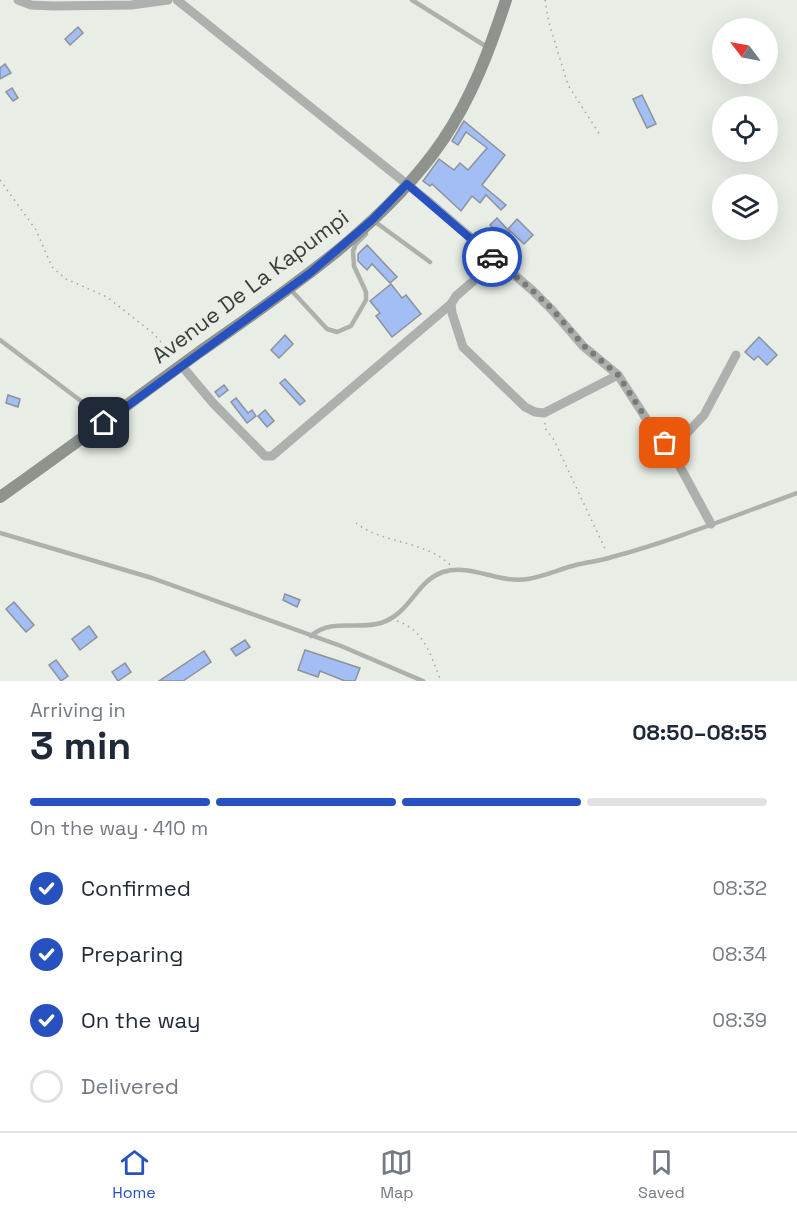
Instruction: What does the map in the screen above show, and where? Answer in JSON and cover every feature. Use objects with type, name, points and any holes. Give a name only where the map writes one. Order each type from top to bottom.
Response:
[{"type":"main road","name":"Avenue De La Kapumpi","points":[[0,497],[310,273],[375,221],[443,140],[475,85],[506,0]]},
{"type":"street","points":[[18,0],[31,5],[93,3],[131,5],[168,0]]},
{"type":"street","points":[[177,0],[407,184],[552,309],[584,346],[618,375],[658,437],[671,450],[711,524]]},
{"type":"street","points":[[181,365],[217,407],[266,456],[272,456],[451,304],[456,296],[485,271],[495,259]]},
{"type":"street","points":[[451,304],[463,347],[525,407],[535,412],[544,413],[618,375]]},
{"type":"street","points":[[671,450],[704,415],[736,355]]},
{"type":"lane","points":[[412,0],[489,49]]},
{"type":"lane","points":[[289,288],[327,329],[337,332],[351,326],[366,300],[366,292],[354,267],[353,251],[375,221],[430,262]]},
{"type":"lane","points":[[0,340],[90,407],[104,423]]},
{"type":"lane","points":[[311,636],[324,627],[375,624],[391,619],[404,610],[431,578],[454,569],[517,580],[528,579],[609,558],[797,493]]},
{"type":"lane","points":[[0,533],[152,578],[311,636],[423,681]]},
{"type":"path","points":[[545,0],[549,23],[568,85],[600,135]]},
{"type":"path","points":[[0,180],[36,230],[52,267],[66,279],[107,297],[154,334],[181,365]]},
{"type":"path","points":[[544,413],[545,428],[554,440],[609,558]]},
{"type":"path","points":[[356,523],[364,529],[395,541],[440,555],[454,569]]},
{"type":"path","points":[[391,619],[410,625],[427,645],[441,681]]},
{"type":"building","points":[[78,27],[83,33],[70,45],[65,39]]},
{"type":"building","points":[[5,64],[11,73],[0,79],[0,68]]},
{"type":"building","points":[[12,88],[18,98],[13,101],[6,92]]},
{"type":"building","points":[[642,95],[656,124],[647,128],[633,99]]},
{"type":"building","points":[[464,121],[505,155],[482,185],[506,205],[501,210],[486,195],[480,203],[472,196],[461,211],[432,184],[430,186],[423,181],[439,159],[454,170],[460,163],[468,170],[487,148],[466,132],[458,145],[452,141]]},
{"type":"building","points":[[497,218],[510,232],[501,241],[494,234],[497,232],[490,225]]},
{"type":"building","points":[[517,219],[533,235],[524,244],[508,229]]},
{"type":"building","points":[[367,245],[397,277],[390,283],[372,264],[367,270],[358,261],[358,254]]},
{"type":"building","points":[[391,284],[402,298],[406,295],[421,314],[392,337],[376,316],[380,313],[370,301]]},
{"type":"building","points":[[285,335],[293,344],[279,358],[271,350]]},
{"type":"building","points":[[759,337],[777,355],[767,365],[758,356],[754,360],[745,352]]},
{"type":"building","points":[[285,379],[305,401],[300,405],[280,383]]},
{"type":"building","points":[[224,385],[228,390],[219,397],[215,392]]},
{"type":"building","points":[[8,395],[20,399],[18,407],[6,403]]},
{"type":"building","points":[[236,398],[248,413],[252,410],[256,416],[247,423],[231,402]]},
{"type":"building","points":[[265,410],[274,421],[267,427],[258,416]]},
{"type":"building","points":[[285,594],[300,600],[297,607],[283,600]]},
{"type":"building","points":[[14,602],[34,625],[26,632],[6,609]]},
{"type":"building","points":[[89,626],[97,637],[80,650],[72,639]]},
{"type":"building","points":[[245,640],[250,647],[236,656],[231,649]]},
{"type":"building","points":[[305,650],[360,668],[355,681],[345,681],[320,671],[318,677],[298,670]]},
{"type":"building","points":[[204,651],[211,662],[183,681],[159,681]]},
{"type":"building","points":[[56,660],[68,676],[61,681],[49,665]]},
{"type":"building","points":[[125,663],[131,672],[118,681],[112,672]]},
{"type":"way so far","points":[[492,257],[532,290],[584,346],[618,375],[658,437],[665,443]]},
{"type":"route","points":[[104,423],[310,273],[372,220],[407,184],[492,257]]}]
